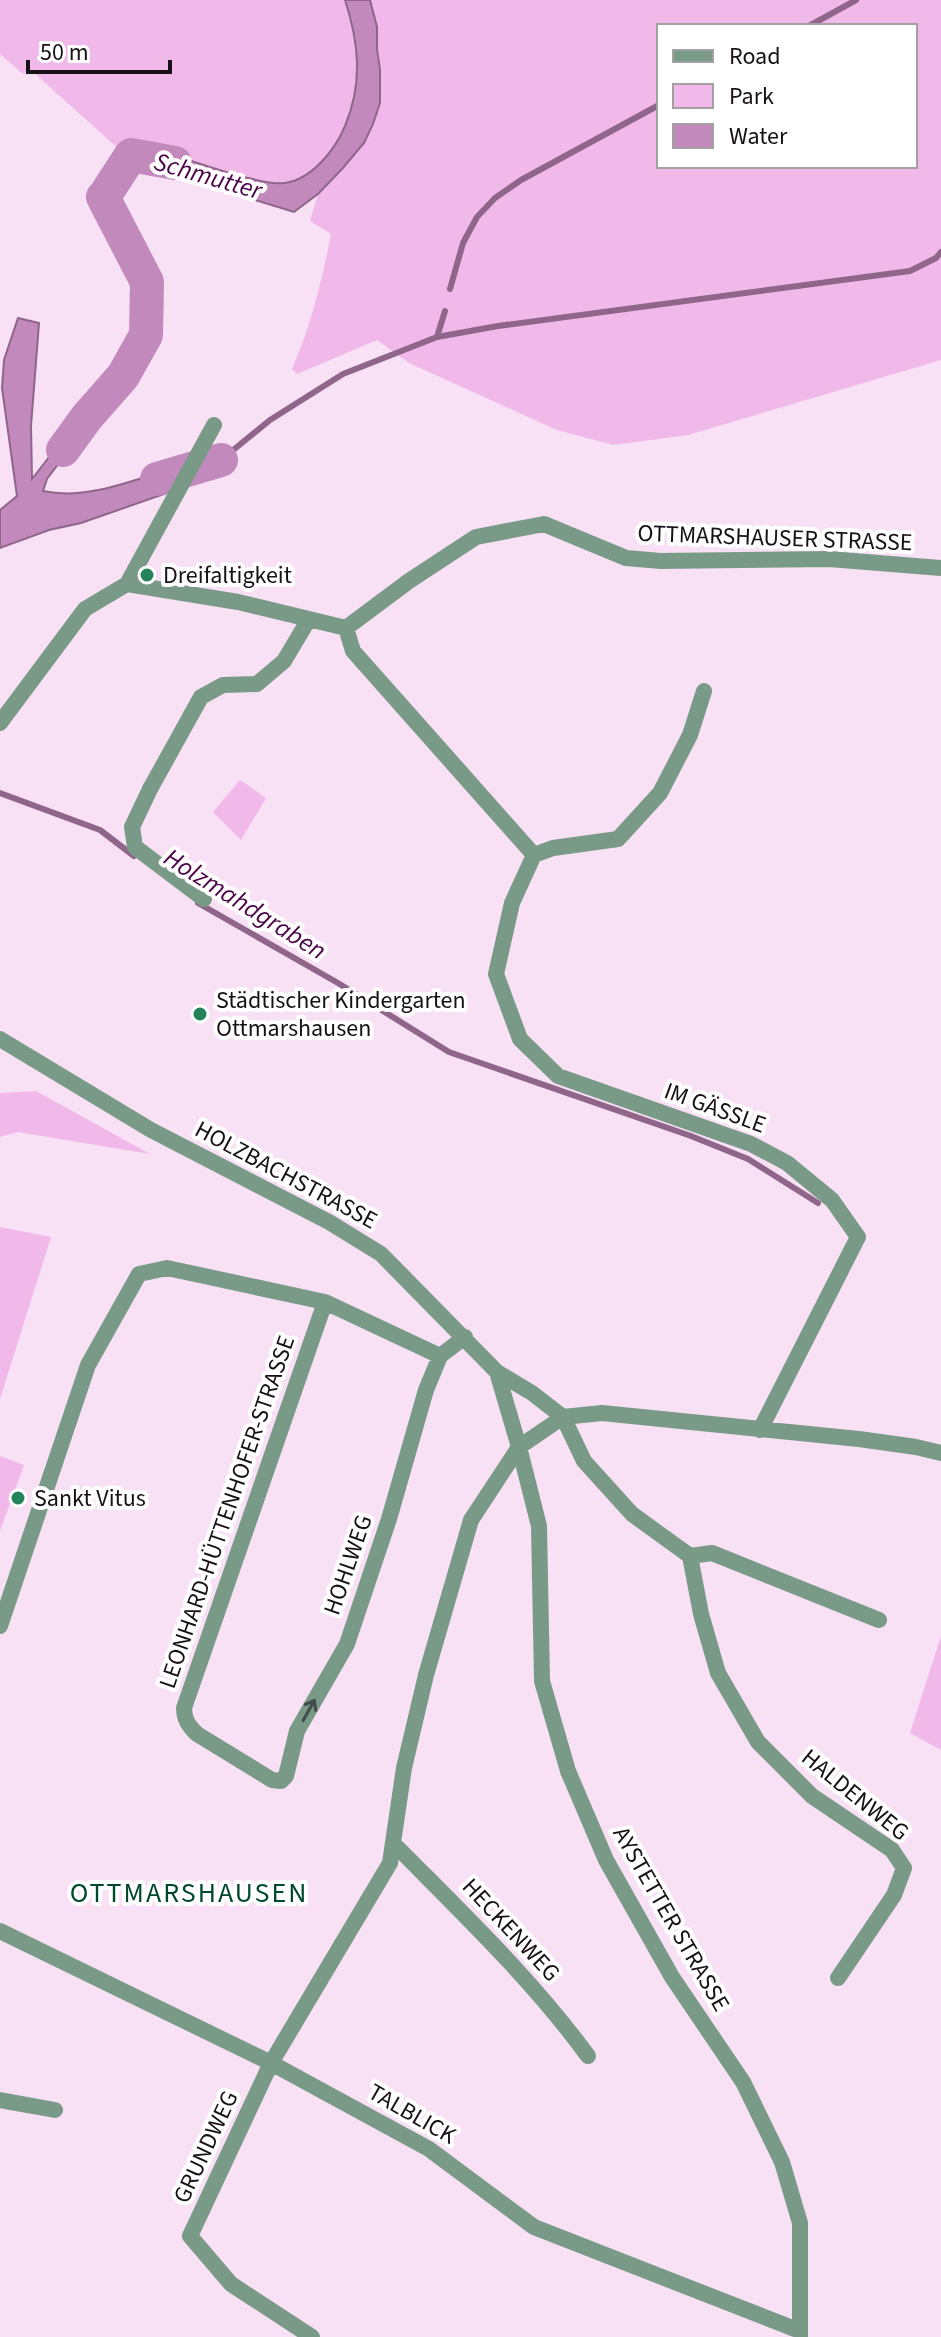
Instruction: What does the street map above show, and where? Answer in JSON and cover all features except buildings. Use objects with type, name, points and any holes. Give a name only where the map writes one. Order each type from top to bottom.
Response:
[{"type":"street","points":[[0,723],[85,609],[127,584],[214,425]]},
{"type":"street","name":"OTTMARSHAUSER STRASSE","points":[[346,628],[476,537],[544,524],[626,558],[661,561],[829,559],[941,568]]},
{"type":"street","points":[[127,584],[238,602],[346,628],[353,651],[534,855],[553,848],[618,839],[660,793],[690,735],[704,691]]},
{"type":"street","points":[[204,899],[135,847],[132,827],[201,697],[223,685],[257,684],[284,661],[309,619]]},
{"type":"street","name":"IM GÄSSLE","points":[[534,855],[512,903],[496,974],[520,1039],[558,1076],[751,1144],[787,1163],[832,1200],[858,1237],[760,1430]]},
{"type":"street","name":"HOLZBACHSTRASSE","points":[[0,1039],[158,1134],[329,1222],[381,1254],[497,1372],[563,1417]]},
{"type":"street","points":[[0,1626],[88,1365],[139,1274],[167,1268],[325,1302],[440,1356],[465,1337]]},
{"type":"street","name":"LEONHARD-HÜTTENHOFER-STRASSE","points":[[281,1781],[272,1780],[197,1734],[184,1716],[184,1708],[325,1302]]},
{"type":"street","name":"HOHLWEG","points":[[281,1781],[286,1776],[297,1731],[347,1644],[389,1519],[426,1390],[440,1356]]},
{"type":"street","name":"AYSTETTER STRASSE","points":[[497,1372],[539,1526],[542,1681],[568,1771],[606,1860],[672,1977],[743,2082],[782,2162],[800,2223],[800,2334]]},
{"type":"street","points":[[271,2063],[390,1863],[404,1768],[426,1675],[471,1520],[519,1447],[563,1417],[602,1413],[859,1439],[941,1453]]},
{"type":"street","points":[[563,1417],[584,1461],[632,1514],[690,1556],[712,1553],[879,1620]]},
{"type":"street","name":"HALDENWEG","points":[[690,1556],[701,1614],[718,1673],[758,1742],[812,1796],[892,1850],[904,1868],[894,1895],[838,1978]]},
{"type":"street","name":"HECKENWEG","points":[[393,1843],[526,1980],[563,2021],[588,2056]]},
{"type":"street","name":"TALBLICK","points":[[0,1931],[271,2063],[440,2155],[534,2227],[800,2334]]},
{"type":"street","name":"GRUNDWEG","points":[[271,2063],[190,2236],[231,2284],[312,2337]]},
{"type":"street","points":[[0,2100],[55,2110]]},
{"type":"green space","points":[[0,0],[345,0],[357,63],[351,110],[329,154],[304,176],[285,183],[247,178],[149,146],[130,145],[123,153],[31,70],[23,74],[0,54]]},
{"type":"green space","points":[[370,0],[941,0],[941,360],[688,435],[613,445],[557,430],[409,363],[377,340],[297,374],[292,369],[315,303],[331,234],[310,221],[318,194],[364,143],[380,103],[377,27]]},
{"type":"green space","points":[[240,780],[266,798],[241,840],[213,812]]},
{"type":"green space","points":[[36,1091],[150,1154],[18,1132],[0,1137],[0,1093]]},
{"type":"green space","points":[[0,1227],[51,1237],[0,1399]]},
{"type":"green space","points":[[0,1456],[24,1465],[0,1531]]},
{"type":"green space","points":[[941,1636],[941,1750],[910,1733]]},
{"type":"water","points":[[345,0],[370,0],[377,27],[380,103],[364,143],[318,194],[294,212],[148,167],[123,153],[130,145],[149,146],[231,174],[275,183],[295,180],[313,170],[335,144],[345,126],[355,94],[356,47]]},
{"type":"water","points":[[18,318],[39,323],[31,426],[32,479],[85,411],[93,418],[47,479],[43,491],[95,491],[182,465],[167,493],[0,548],[0,510],[17,496],[2,388],[4,360]]},
{"type":"waterway","points":[[813,24],[856,0]]},
{"type":"waterway","points":[[450,289],[463,243],[477,217],[495,198],[521,180],[657,106]]},
{"type":"waterway","name":"Schmutter","points":[[107,192],[131,155],[175,163]]},
{"type":"waterway","points":[[63,450],[123,376],[146,335],[147,282],[103,197]]},
{"type":"waterway","points":[[221,460],[270,420],[343,374],[437,337],[498,326],[910,271],[936,258],[941,252]]},
{"type":"waterway","points":[[437,337],[445,311]]},
{"type":"waterway","points":[[157,479],[221,460]]},
{"type":"waterway","name":"Holzmahdgraben","points":[[0,793],[100,830],[134,856]]},
{"type":"waterway","name":"Holzmahdgraben","points":[[198,903],[338,983],[449,1052],[691,1136],[748,1159],[818,1203]]},
{"type":"place","name":"Dreifaltigkeit","points":[[147,575]]},
{"type":"place","name":"Städtischer Kindergarten Ottmarshausen","points":[[200,1014]]},
{"type":"place","name":"Sankt Vitus","points":[[18,1498]]},
{"type":"district","name":"OTTMARSHAUSEN","points":[[189,1893]]}]
